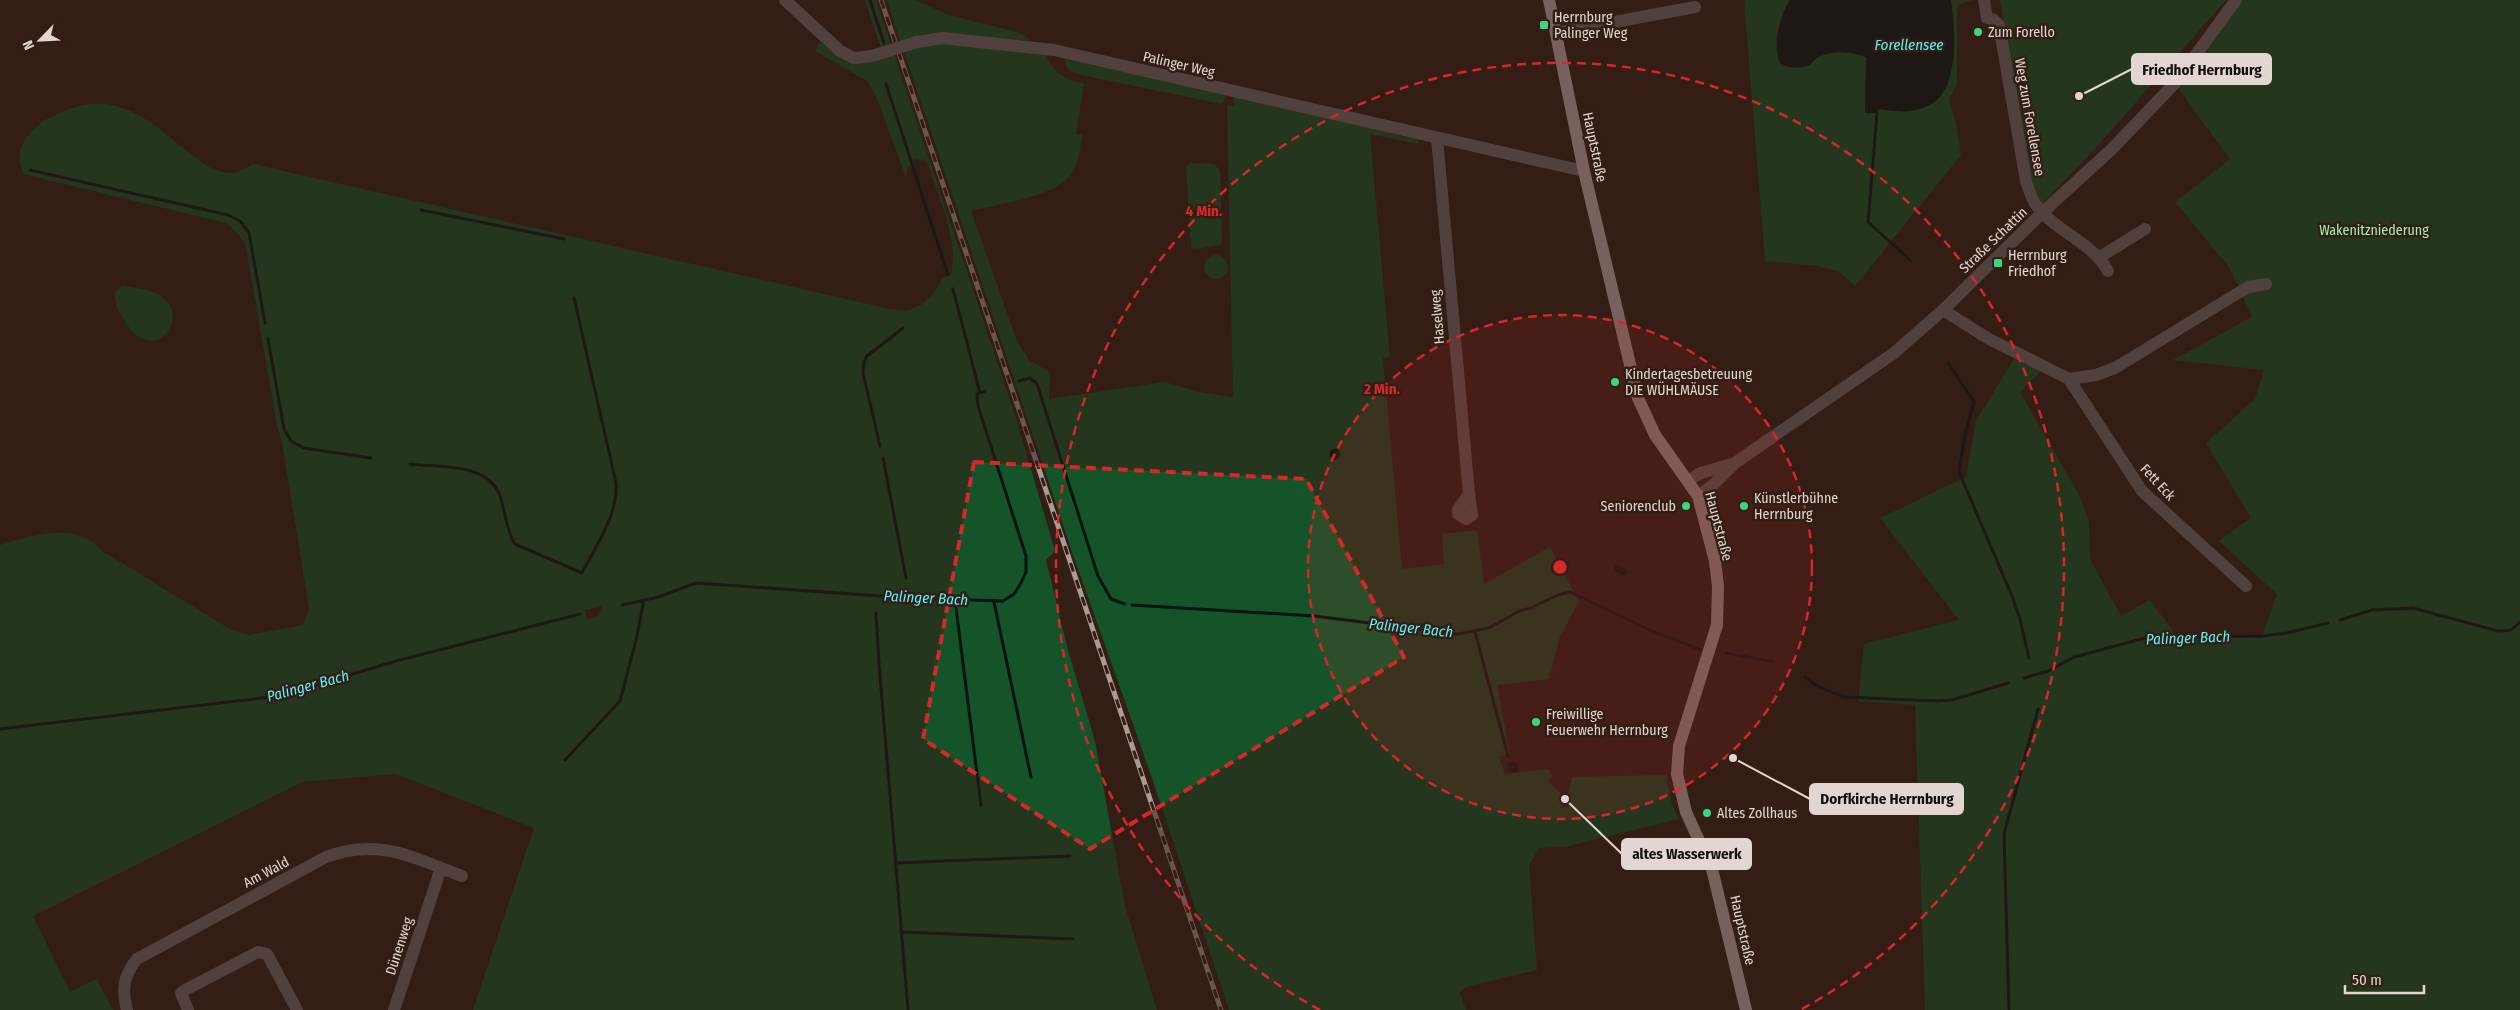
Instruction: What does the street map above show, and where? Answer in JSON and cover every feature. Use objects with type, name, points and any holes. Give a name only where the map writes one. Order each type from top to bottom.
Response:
[{"type":"main road","name":"Hauptstraße","points":[[1549,0],[1584,171],[1638,398],[1655,436],[1698,496],[1711,544],[1718,586],[1718,608],[1714,641],[1679,746],[1677,774],[1686,812],[1712,869],[1746,1010]]},
{"type":"street","name":"Palinger Weg","points":[[785,0],[840,51],[854,58],[872,56],[917,42],[942,38],[1054,50],[1584,171]]},
{"type":"street","name":"Weg zum Forellensee","points":[[1984,0],[1987,18],[1994,20],[1999,25],[2026,181],[2033,201],[2043,212]]},
{"type":"street","name":"Straße Schattin","points":[[1698,496],[1712,486],[1735,463],[1894,353],[1943,310],[2043,212],[2112,149],[2175,84],[2236,0]]},
{"type":"street","points":[[1556,33],[1695,7]]},
{"type":"street","name":"Haselweg","points":[[1437,138],[1469,494]]},
{"type":"street","points":[[2043,212],[2100,257],[2108,272]]},
{"type":"street","points":[[2100,257],[2145,229]]},
{"type":"street","points":[[1943,310],[1989,339],[2069,379],[2096,375],[2115,368],[2248,287],[2266,284]]},
{"type":"street","name":"Fett Eck","points":[[2069,379],[2142,491],[2246,586]]},
{"type":"street","name":"Straße Schattin","points":[[1688,480],[1701,473],[1735,463]]},
{"type":"street","name":"Am Wald","points":[[126,1010],[123,997],[124,980],[128,970],[137,958],[339,852],[382,848],[462,876]]},
{"type":"street","name":"Dünenweg","points":[[394,1010],[441,868]]},
{"type":"street","points":[[188,1010],[181,993],[258,952],[264,951],[297,1010]]},
{"type":"highlighted area","points":[[974,462],[1306,479],[1404,657],[1090,849],[923,739]]},
{"type":"green space","points":[[865,0],[876,0],[891,45],[881,48]]},
{"type":"green space","points":[[887,0],[915,0],[948,15],[1017,32],[1027,37],[1030,41],[935,33],[900,41]]},
{"type":"green space","points":[[1744,0],[1790,0],[1782,14],[1815,58],[1840,53],[1853,53],[1866,57],[1865,113],[1877,113],[1878,109],[1908,112],[1937,100],[1954,60],[1951,0],[1973,0],[1957,5],[1957,84],[1949,99],[1956,123],[1961,155],[1855,286],[1838,271],[1818,266],[1765,261]]},
{"type":"green space","points":[[2000,0],[2226,0],[2100,143],[2042,204],[2031,179]]},
{"type":"green space","name":"Wakenitzniederung","points":[[2243,0],[2520,0],[2520,1010],[1925,1010],[1915,705],[1858,701],[1864,644],[1959,620],[1880,518],[1966,477],[1976,421],[2014,359],[2041,371],[2020,392],[2081,498],[2089,523],[2090,559],[2121,616],[2150,600],[2178,638],[2262,636],[2277,594],[2219,541],[2251,518],[2206,443],[2255,399],[2264,370],[2173,360],[2252,317],[2230,268],[2175,202],[2230,159],[2177,87],[2202,50]]},
{"type":"green space","points":[[820,42],[839,57],[855,62],[871,61],[894,54],[1016,418],[1055,551],[1046,560],[1068,650],[1095,741],[1125,906],[1157,1010],[473,1010],[534,828],[396,774],[302,782],[33,916],[70,992],[97,979],[113,1010],[0,1010],[0,545],[44,534],[67,533],[77,535],[89,540],[102,551],[230,629],[249,635],[303,625],[309,609],[282,442],[277,425],[246,247],[240,236],[226,223],[23,174],[20,152],[31,132],[49,118],[70,109],[88,104],[120,107],[148,121],[209,167],[226,173],[235,173],[253,164],[890,309],[907,311],[921,305],[934,293],[942,279],[951,274],[953,260],[950,233],[928,165],[925,161],[915,159],[907,169],[906,178],[877,98],[867,81],[815,51]],"holes":[[[602,606],[598,617],[587,619],[585,610]]]},
{"type":"green space","points":[[937,43],[1046,54],[1056,71],[1071,80],[1084,84],[1076,134],[1083,134],[1077,163],[1066,180],[1042,193],[1027,198],[971,211],[1017,341],[1029,360],[1048,371],[1050,378],[1049,399],[1165,382],[1199,392],[1233,397],[1227,105],[1234,106],[1232,95],[1419,140],[1418,144],[1370,134],[1390,357],[1383,358],[1402,569],[1444,564],[1442,534],[1477,530],[1484,584],[1550,547],[1579,602],[1560,636],[1549,679],[1497,685],[1510,754],[1499,757],[1505,774],[1547,769],[1553,776],[1548,782],[1562,795],[1561,807],[1571,806],[1571,803],[1568,803],[1568,795],[1572,777],[1666,775],[1672,804],[1679,819],[1565,847],[1539,848],[1529,866],[1537,970],[1465,987],[1460,993],[1466,1010],[1229,1010],[1152,778],[1070,546],[904,51]]},
{"type":"green space","points":[[1065,59],[1227,94],[1222,104],[1082,75],[1069,69],[1066,66]]},
{"type":"green space","points":[[1190,163],[1214,164],[1220,170],[1221,245],[1194,249],[1191,247],[1186,167]]},
{"type":"green space","points":[[1216,255],[1224,259],[1228,267],[1224,275],[1216,279],[1208,275],[1204,267],[1208,259]]},
{"type":"green space","points":[[122,286],[150,291],[169,303],[172,313],[171,324],[167,333],[159,339],[149,341],[137,336],[126,323],[116,304],[115,292]]},
{"type":"water","name":"Forellensee","points":[[1790,0],[1951,0],[1954,24],[1954,53],[1949,80],[1944,91],[1931,105],[1917,110],[1893,111],[1878,109],[1877,113],[1865,113],[1866,57],[1836,52],[1821,56],[1810,65],[1802,67],[1795,68],[1780,63],[1777,47],[1778,31]]},
{"type":"water","points":[[1335,448],[1341,454],[1335,460],[1329,454]]},
{"type":"water","points":[[1616,564],[1628,570],[1626,577],[1613,570]]},
{"type":"water","points":[[1513,761],[1519,767],[1513,773],[1507,767]]},
{"type":"waterway","points":[[870,0],[884,43]]},
{"type":"waterway","points":[[886,84],[948,275]]},
{"type":"waterway","points":[[1877,113],[1868,222],[1910,260]]},
{"type":"waterway","points":[[30,170],[228,215],[240,221],[249,233],[265,323]]},
{"type":"waterway","points":[[421,210],[564,239]]},
{"type":"waterway","points":[[953,289],[980,393]]},
{"type":"waterway","points":[[410,464],[463,469],[487,478],[495,487],[501,499],[508,528],[515,544],[582,573],[610,519],[614,507],[616,483],[574,298]]},
{"type":"waterway","points":[[880,446],[863,373],[864,362],[867,356],[903,328]]},
{"type":"waterway","points":[[268,339],[284,429],[291,441],[304,448],[371,458]]},
{"type":"waterway","points":[[1948,363],[1974,402],[1965,435],[1959,472],[2012,596],[2020,619],[2029,658]]},
{"type":"waterway","points":[[1019,381],[1030,378],[1037,384],[1098,576],[1111,599],[1125,604]]},
{"type":"waterway","name":"Palinger Bach","points":[[622,605],[658,597],[696,583],[910,598],[1003,601],[1014,594],[1021,583],[1026,572],[1026,556],[978,406],[977,394],[985,391]]},
{"type":"waterway","points":[[883,458],[906,578]]},
{"type":"waterway","name":"Palinger Bach","points":[[1132,605],[1314,616],[1458,634],[1489,628],[1519,611],[1570,592],[1652,631],[1701,650]]},
{"type":"waterway","points":[[565,760],[620,701],[644,600]]},
{"type":"waterway","points":[[955,600],[981,805]]},
{"type":"waterway","points":[[994,602],[1031,777]]},
{"type":"waterway","name":"Palinger Bach","points":[[2340,620],[2372,610],[2413,608],[2498,631],[2511,630],[2520,622]]},
{"type":"waterway","points":[[876,613],[908,1010]]},
{"type":"waterway","name":"Palinger Bach","points":[[0,729],[279,696],[396,661],[580,614]]},
{"type":"waterway","name":"Palinger Bach","points":[[2024,678],[2048,671],[2074,657],[2145,638],[2262,636],[2287,633],[2328,623]]},
{"type":"waterway","points":[[1475,632],[1508,756]]},
{"type":"waterway","name":"Palinger Bach","points":[[1726,653],[1774,662]]},
{"type":"waterway","name":"Palinger Bach","points":[[1805,677],[1816,685],[1843,697],[1937,701],[1952,700],[2008,683]]},
{"type":"waterway","points":[[2009,1010],[2004,834],[2038,709]]},
{"type":"waterway","points":[[895,863],[1070,856]]},
{"type":"waterway","points":[[901,932],[1073,939]]},
{"type":"railway","points":[[881,0],[1221,1010]]},
{"type":"place","name":"Herrnburg Palinger Weg","points":[[1544,25]]},
{"type":"place","name":"Zum Forello","points":[[1978,32]]},
{"type":"place","name":"Friedhof Herrnburg","points":[[2079,96]]},
{"type":"place","name":"Herrnburg Friedhof","points":[[1998,263]]},
{"type":"place","name":"Kindertagesbetreuung DIE WÜHLMÄUSE","points":[[1615,382]]},
{"type":"place","name":"Seniorenclub","points":[[1686,506]]},
{"type":"place","name":"Künstlerbühne Herrnburg","points":[[1744,506]]},
{"type":"place","name":"Freiwillige Feuerwehr Herrnburg","points":[[1536,722]]},
{"type":"place","name":"Dorfkirche Herrnburg","points":[[1733,758]]},
{"type":"place","name":"altes Wasserwerk","points":[[1565,799]]},
{"type":"place","name":"Altes Zollhaus","points":[[1707,813]]}]
